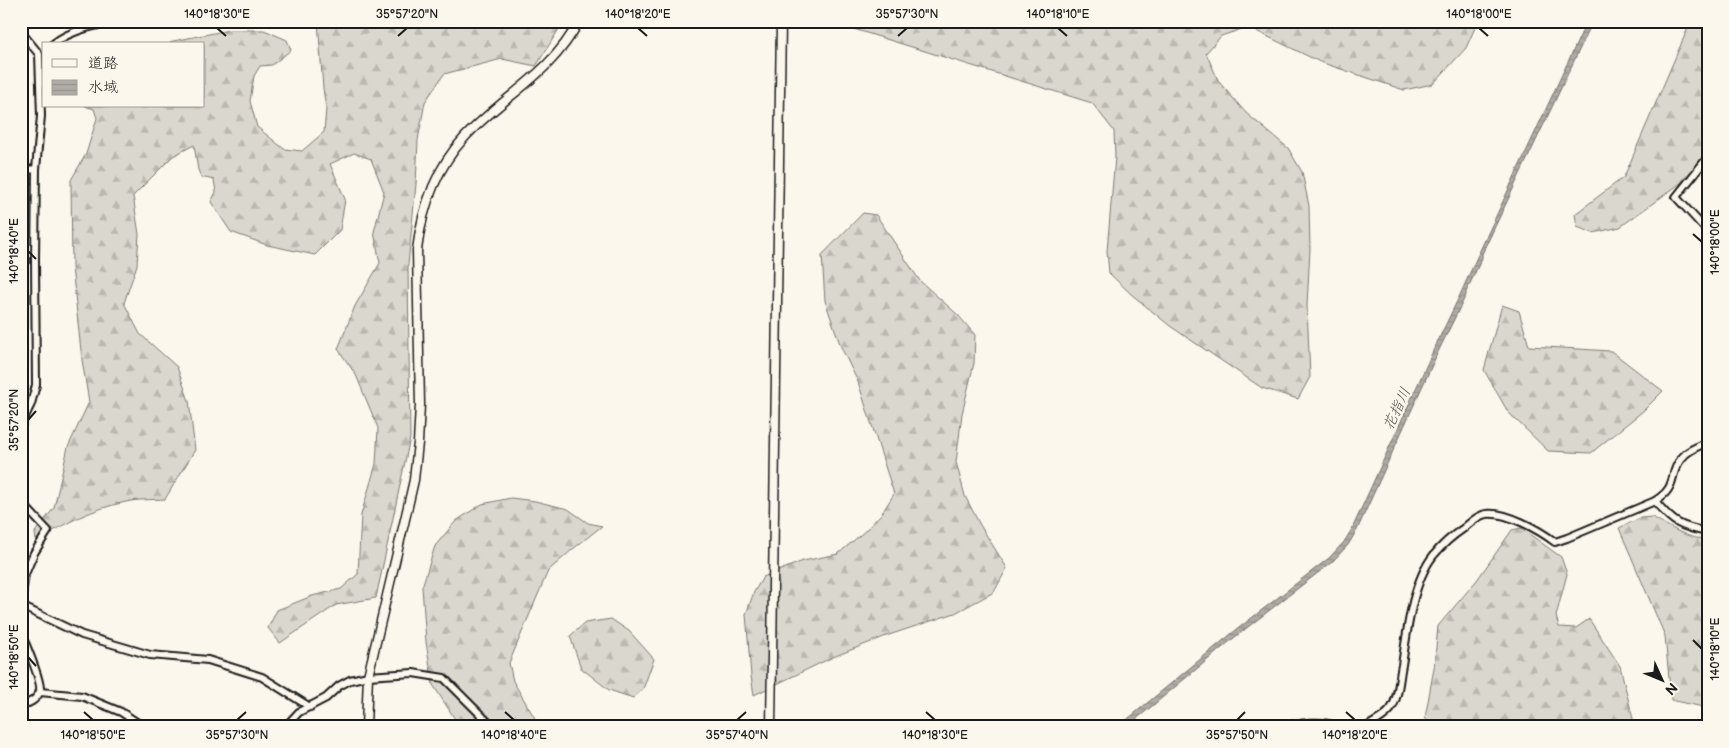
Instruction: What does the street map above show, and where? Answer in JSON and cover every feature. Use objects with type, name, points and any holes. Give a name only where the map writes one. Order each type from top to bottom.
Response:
[{"type":"street","points":[[21,27],[22,21]]},
{"type":"street","points":[[56,42],[63,36],[98,24],[120,21]]},
{"type":"street","points":[[366,727],[368,676],[414,480],[420,405],[417,250],[424,207],[444,164],[464,138],[535,77],[554,58],[568,43],[579,21]]},
{"type":"street","points":[[771,727],[781,21]]},
{"type":"street","points":[[21,32],[42,52],[41,116],[36,169],[36,384],[31,404],[21,425]]},
{"type":"street","points":[[1708,156],[1676,197],[1708,232]]},
{"type":"street","points":[[21,173],[26,170],[36,169]]},
{"type":"street","points":[[1366,727],[1391,709],[1397,691],[1410,615],[1422,575],[1432,557],[1452,537],[1480,516],[1487,514],[1522,522],[1540,531],[1555,542],[1567,538],[1655,502],[1664,496],[1672,485],[1676,467],[1681,458],[1693,449],[1708,442]]},
{"type":"street","points":[[21,502],[48,531],[34,553],[25,574],[21,602]]},
{"type":"street","points":[[1655,502],[1670,519],[1689,529],[1708,532]]},
{"type":"street","points":[[21,606],[82,635],[150,655],[208,660],[262,677],[310,707]]},
{"type":"street","points":[[21,633],[40,682],[40,692],[34,700],[21,706]]},
{"type":"street","points":[[285,727],[299,712],[326,698],[339,686],[350,680],[368,676],[413,673],[444,678],[493,727]]},
{"type":"street","points":[[40,692],[82,696],[121,712],[144,727]]},
{"type":"street","points":[[1277,727],[1319,722],[1340,727]]},
{"type":"green space","points":[[318,21],[564,21],[536,66],[502,59],[444,74],[425,102],[418,140],[416,184],[408,265],[410,438],[376,598],[336,605],[280,643],[268,628],[277,610],[312,596],[341,589],[358,574],[361,515],[376,464],[378,428],[356,375],[338,349],[355,306],[380,263],[374,232],[384,192],[371,159],[354,153],[330,164],[345,199],[340,230],[315,255],[267,245],[231,232],[211,202],[216,192],[214,180],[201,177],[194,145],[173,156],[133,196],[139,234],[137,265],[124,303],[140,334],[177,367],[189,401],[195,450],[165,499],[131,501],[102,508],[67,523],[36,542],[35,532],[54,508],[68,447],[89,402],[82,360],[72,267],[71,180],[86,154],[97,118],[94,109],[91,108],[205,108],[205,42],[172,42],[229,30],[264,30],[287,40],[291,50],[272,65],[260,66],[254,76],[250,101],[257,127],[284,149],[302,151],[324,132],[326,109]]},
{"type":"green space","points":[[828,21],[1478,21],[1466,48],[1433,84],[1404,90],[1320,62],[1248,27],[1221,36],[1206,53],[1219,82],[1246,113],[1288,148],[1302,172],[1309,206],[1310,249],[1307,306],[1310,377],[1298,399],[1262,388],[1170,326],[1109,273],[1107,251],[1115,157],[1114,131],[1092,103]]},
{"type":"green space","points":[[1691,21],[1708,21],[1708,153],[1685,180],[1620,227],[1593,233],[1577,227],[1575,214],[1624,177]]},
{"type":"green space","points":[[863,213],[876,215],[920,281],[958,315],[975,335],[974,363],[962,414],[956,462],[965,496],[980,525],[1007,568],[994,592],[955,613],[889,635],[833,657],[754,695],[746,614],[754,592],[763,577],[803,561],[838,554],[866,530],[882,513],[894,494],[858,382],[841,347],[825,301],[822,255]]},
{"type":"green space","points":[[1502,305],[1519,311],[1529,346],[1611,351],[1663,391],[1643,411],[1591,453],[1548,451],[1508,412],[1484,370]]},
{"type":"green space","points":[[511,498],[535,501],[568,509],[588,523],[602,526],[548,571],[509,663],[513,681],[540,727],[463,727],[455,719],[433,685],[426,642],[422,587],[435,546],[456,521],[482,504]]},
{"type":"green space","points":[[1652,517],[1688,536],[1695,538],[1708,537],[1708,708],[1671,700],[1665,636],[1619,528],[1640,518]]},
{"type":"green space","points":[[1521,528],[1561,557],[1567,574],[1556,616],[1559,627],[1576,628],[1589,619],[1620,666],[1635,727],[1433,727],[1425,718],[1434,668],[1438,626],[1477,580],[1512,530]]},
{"type":"green space","points":[[611,619],[629,631],[654,659],[643,689],[633,698],[609,690],[581,668],[570,636],[585,623]]},
{"type":"water","name":"花指川","points":[[1587,21],[1593,21],[1482,254],[1466,295],[1357,530],[1348,545],[1332,562],[1235,637],[1145,712],[1126,727],[1118,727],[1231,634],[1329,558],[1344,542],[1352,529]]}]
